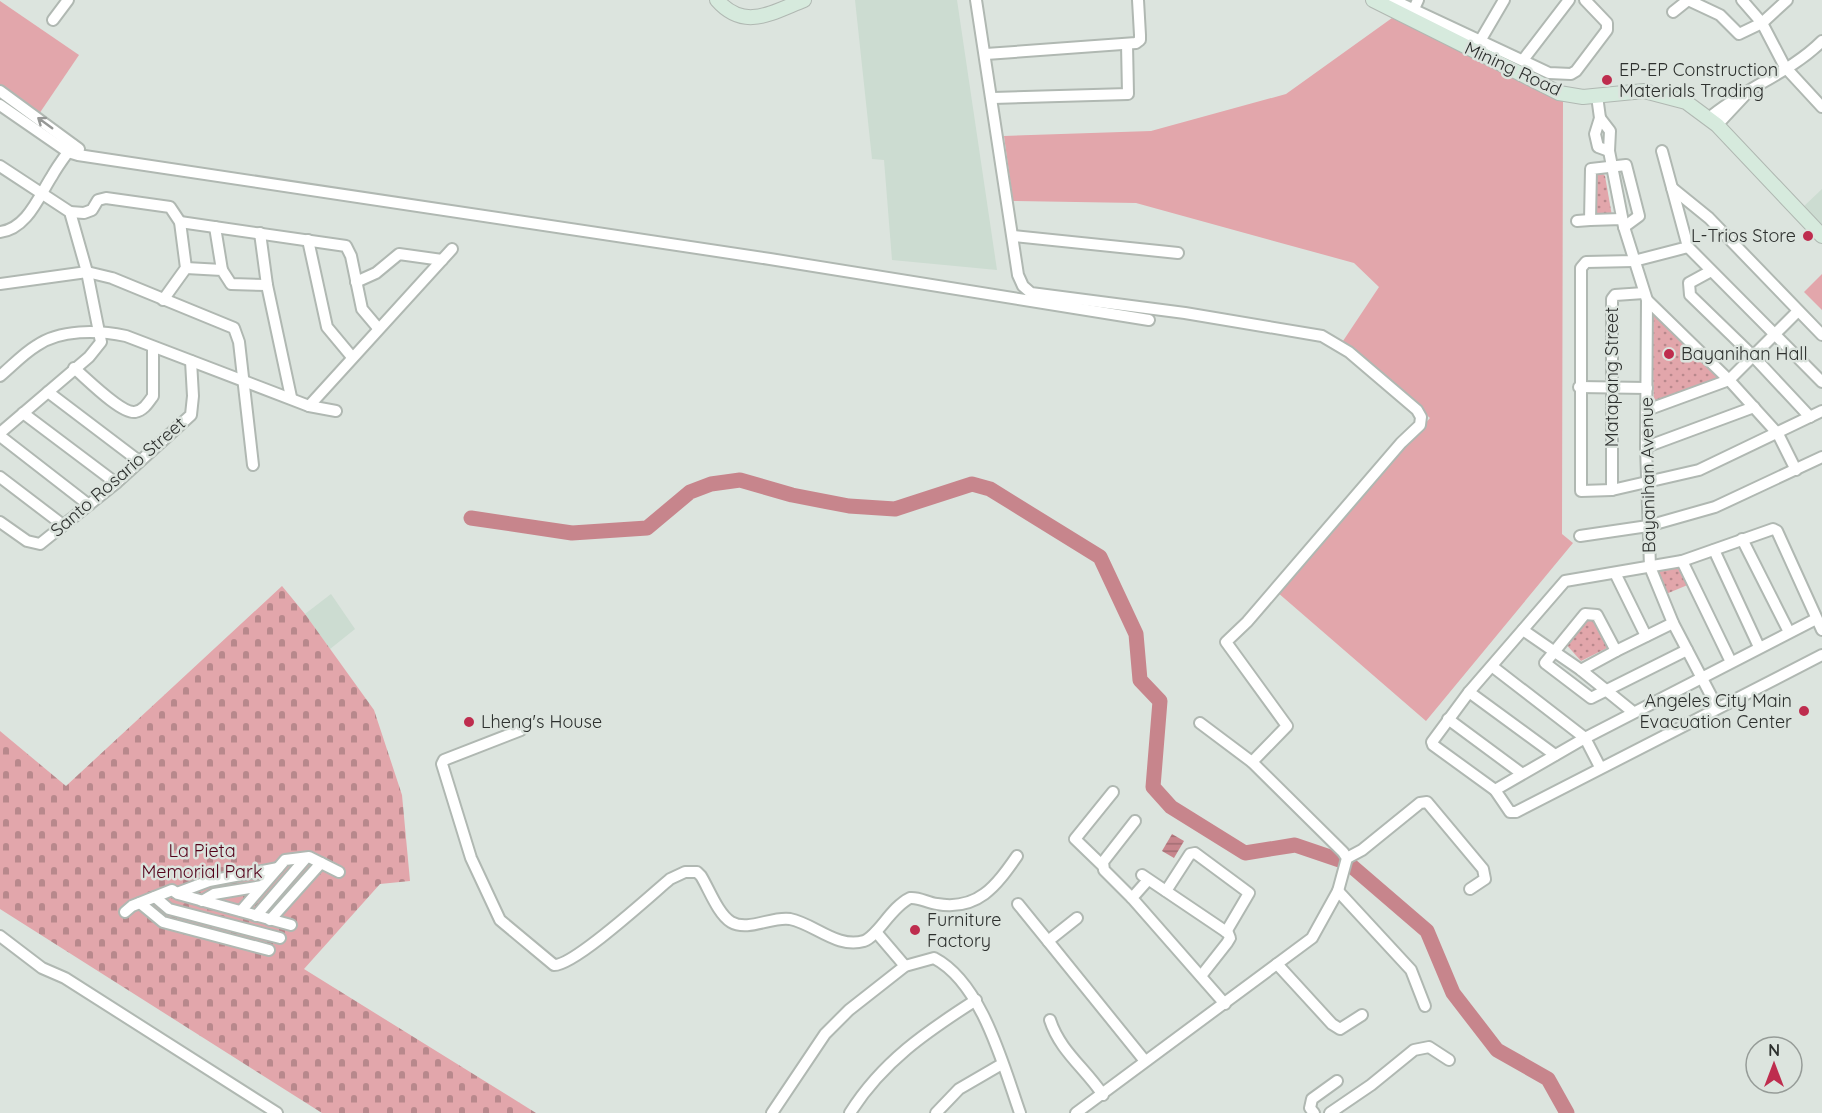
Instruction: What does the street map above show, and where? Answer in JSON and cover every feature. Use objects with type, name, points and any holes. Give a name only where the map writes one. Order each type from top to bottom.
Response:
[{"type":"street","points":[[53,20],[68,0]]},
{"type":"street","points":[[717,0],[733,15],[747,18],[804,0]]},
{"type":"street","points":[[976,0],[993,98],[1018,275],[1023,286],[1031,293],[1185,313],[1330,339],[1417,410],[1420,417],[1420,425],[1401,443],[1247,622],[1226,642],[1287,726],[1252,762]]},
{"type":"street","points":[[986,54],[1127,44],[1140,40],[1138,0]]},
{"type":"street","name":"Mining Road","points":[[1373,0],[1547,88],[1569,95],[1655,93],[1686,102],[1713,122],[1822,236]]},
{"type":"street","points":[[1393,0],[1549,73],[1571,74],[1576,71],[1607,26],[1585,0]]},
{"type":"street","points":[[1413,11],[1418,0]]},
{"type":"street","points":[[1480,41],[1504,0]]},
{"type":"street","points":[[1523,60],[1569,0]]},
{"type":"street","points":[[1673,12],[1688,0],[1720,15],[1739,34],[1762,23],[1787,0]]},
{"type":"street","points":[[1742,0],[1762,23],[1785,68],[1822,107]]},
{"type":"street","points":[[1713,122],[1728,102],[1748,92],[1810,52],[1822,41]]},
{"type":"street","points":[[993,98],[1128,94],[1127,44]]},
{"type":"street","points":[[1597,96],[1599,118],[1610,131],[1611,166],[1623,223],[1646,297],[1729,380],[1778,434],[1796,470]]},
{"type":"street","points":[[2,100],[71,148],[89,156],[1149,320]]},
{"type":"street","points":[[0,232],[15,228],[43,195],[51,177],[71,148]]},
{"type":"street","points":[[1662,151],[1689,247],[1822,382]]},
{"type":"street","points":[[1577,221],[1623,223],[1639,216],[1626,165],[1590,171],[1590,220]]},
{"type":"street","points":[[0,182],[3,168],[70,212],[88,212],[98,200],[111,198],[164,205],[175,213],[180,222],[186,268],[164,300]]},
{"type":"street","points":[[1672,189],[1709,218],[1822,335]]},
{"type":"street","points":[[70,212],[87,272],[101,331],[101,342],[0,434],[89,505]]},
{"type":"street","points":[[180,222],[347,247],[362,309],[378,328]]},
{"type":"street","points":[[215,227],[222,270],[231,284],[267,285]]},
{"type":"street","points":[[260,233],[267,285],[291,397]]},
{"type":"street","points":[[1013,236],[1178,253]]},
{"type":"street","points":[[308,240],[327,327],[352,357]]},
{"type":"street","points":[[1689,247],[1634,261],[1586,262],[1581,268],[1579,387],[1580,488],[1583,493],[1612,490],[1699,470],[1822,411]]},
{"type":"street","points":[[309,406],[452,249]]},
{"type":"street","points":[[356,282],[376,273],[399,254],[442,260]]},
{"type":"street","points":[[186,268],[222,270]]},
{"type":"street","points":[[1711,271],[1689,284],[1690,294],[1810,417]]},
{"type":"street","points":[[0,284],[87,272],[112,278],[236,330],[253,465]]},
{"type":"street","points":[[1017,298],[1023,286]]},
{"type":"street","name":"Matapang Street","points":[[1612,490],[1612,296],[1646,297]]},
{"type":"street","name":"Bayanihan Avenue","points":[[1646,297],[1646,447],[1650,567],[1673,623],[1717,707]]},
{"type":"street","points":[[1647,410],[1729,380],[1798,311]]},
{"type":"street","points":[[0,376],[35,346],[49,339],[101,331],[153,347],[243,383],[291,397],[309,406],[336,411]]},
{"type":"street","points":[[74,368],[120,407],[135,412],[142,409],[153,396],[153,347]]},
{"type":"street","name":"Santo Rosario Street","points":[[0,522],[34,544],[40,544],[116,483],[191,415],[193,396],[191,361]]},
{"type":"street","points":[[1579,387],[1647,388]]},
{"type":"street","points":[[48,392],[139,461]]},
{"type":"street","points":[[1646,447],[1754,407]]},
{"type":"street","points":[[23,413],[116,483]]},
{"type":"street","points":[[1580,536],[1648,526],[1715,507],[1822,457]]},
{"type":"street","points":[[0,477],[63,525]]},
{"type":"street","points":[[1822,630],[1777,531],[1770,529],[1682,561],[1565,581],[1469,692],[1433,738],[1433,745],[1496,790],[1512,813],[1822,655]]},
{"type":"street","points":[[1742,539],[1789,632]]},
{"type":"street","points":[[1714,550],[1759,647]]},
{"type":"street","points":[[1682,561],[1731,662]]},
{"type":"street","points":[[1615,573],[1646,636]]},
{"type":"street","points":[[1616,651],[1597,615],[1585,615],[1553,651],[1546,660],[1546,664],[1588,698],[1593,698],[1687,650]]},
{"type":"street","points":[[1496,790],[1521,773],[1633,712],[1816,619]]},
{"type":"street","points":[[1581,670],[1673,623]]},
{"type":"street","points":[[1524,630],[1581,670],[1633,712]]},
{"type":"street","points":[[1492,668],[1585,738],[1600,767]]},
{"type":"street","points":[[1469,692],[1555,755]]},
{"type":"street","points":[[1448,719],[1521,773]]},
{"type":"street","points":[[1200,723],[1252,762],[1316,824],[1345,862]]},
{"type":"street","points":[[521,730],[444,760],[442,764],[471,858],[500,920],[554,965],[569,961],[670,879],[691,871],[701,876],[726,916],[735,923],[745,925],[780,919],[792,920],[842,941],[862,942],[876,932],[886,917],[910,898],[917,897],[938,905],[976,901],[986,896],[1017,856]]},
{"type":"street","points":[[1113,792],[1076,839],[1132,898],[1225,1004]]},
{"type":"street","points":[[1076,1113],[1312,938],[1338,891],[1345,862],[1420,803],[1427,802],[1483,869],[1485,879],[1470,889]]},
{"type":"street","points":[[1103,866],[1104,859],[1135,821]]},
{"type":"street","points":[[1166,891],[1190,854],[1195,853],[1249,892],[1226,932]]},
{"type":"street","points":[[256,916],[306,858]]},
{"type":"street","points":[[241,911],[285,860],[306,858],[339,872]]},
{"type":"street","points":[[270,920],[321,863]]},
{"type":"street","points":[[177,893],[209,881],[278,868]]},
{"type":"street","points":[[1132,898],[1145,877],[1226,932],[1230,938],[1201,976]]},
{"type":"street","points":[[202,901],[214,894],[262,886]]},
{"type":"street","points":[[125,912],[172,890],[202,901],[291,926]]},
{"type":"street","points":[[1338,891],[1411,970],[1425,1006]]},
{"type":"street","points":[[155,897],[170,909],[280,938]]},
{"type":"street","points":[[226,908],[249,902]]},
{"type":"street","points":[[140,903],[164,922],[269,950]]},
{"type":"street","points":[[1018,904],[1145,1061]]},
{"type":"street","points":[[1048,941],[1077,918]]},
{"type":"street","points":[[876,932],[905,966]]},
{"type":"street","points":[[0,936],[42,968],[79,987],[277,1113]]},
{"type":"street","points":[[772,1113],[825,1034],[857,1003],[905,966],[934,958],[944,963],[976,1000],[1020,1113]]},
{"type":"street","points":[[1277,964],[1332,1024],[1340,1029],[1362,1015]]},
{"type":"street","points":[[850,1113],[862,1093],[896,1056],[926,1032],[976,1000]]},
{"type":"street","points":[[1050,1020],[1055,1036],[1068,1054],[1088,1071],[1103,1095]]},
{"type":"street","points":[[1330,1113],[1371,1085],[1414,1050],[1429,1047],[1449,1060]]},
{"type":"street","points":[[936,1113],[959,1089],[1002,1064]]},
{"type":"street","points":[[1314,1113],[1310,1108],[1312,1099],[1337,1081]]},
{"type":"shaded area","points":[[855,0],[957,0],[997,270],[892,260],[884,160],[872,159]]},
{"type":"shaded area","points":[[1822,189],[1822,227],[1802,208]]},
{"type":"shaded area","points":[[331,594],[355,629],[330,649],[305,614]]},
{"type":"shaded area","points":[[1172,834],[1184,841],[1174,858],[1162,851]]},
{"type":"green space","points":[[0,1],[79,55],[39,114],[0,87]]},
{"type":"green space","points":[[1392,18],[1563,97],[1562,534],[1573,543],[1426,721],[1277,592],[1430,418],[1343,341],[1379,287],[1354,263],[1136,203],[1013,201],[1004,136],[1151,131],[1286,94]]},
{"type":"green space","points":[[1591,171],[1601,171],[1605,176],[1612,216],[1593,217]]},
{"type":"green space","points":[[1822,274],[1822,310],[1804,292]]},
{"type":"green space","points":[[1651,309],[1723,380],[1654,406]]},
{"type":"green space","points":[[1680,563],[1690,584],[1666,594],[1656,567]]},
{"type":"green space","name":"La Pieta Memorial Park","points":[[282,586],[374,710],[402,795],[410,881],[380,884],[304,969],[536,1113],[322,1113],[0,909],[0,731],[66,786]]},
{"type":"green space","points":[[1591,614],[1611,646],[1581,661],[1564,642]]},
{"type":"waterway","points":[[471,518],[572,533],[647,528],[690,492],[711,484],[740,480],[792,495],[849,506],[895,509],[972,484],[990,489],[1100,557],[1136,634],[1140,680],[1160,701],[1153,787],[1171,807],[1245,853],[1295,845],[1348,863],[1427,931],[1453,993],[1497,1050],[1548,1079],[1567,1113]]},
{"type":"place","name":"EP-EP Construction Materials Trading","points":[[1607,80]]},
{"type":"place","name":"L-Trios Store","points":[[1808,236]]},
{"type":"place","name":"Bayanihan Hall","points":[[1669,354]]},
{"type":"place","name":"Angeles City Main Evacuation Center","points":[[1804,711]]},
{"type":"place","name":"Lheng's House","points":[[469,722]]},
{"type":"place","name":"Furniture Factory","points":[[915,930]]}]
